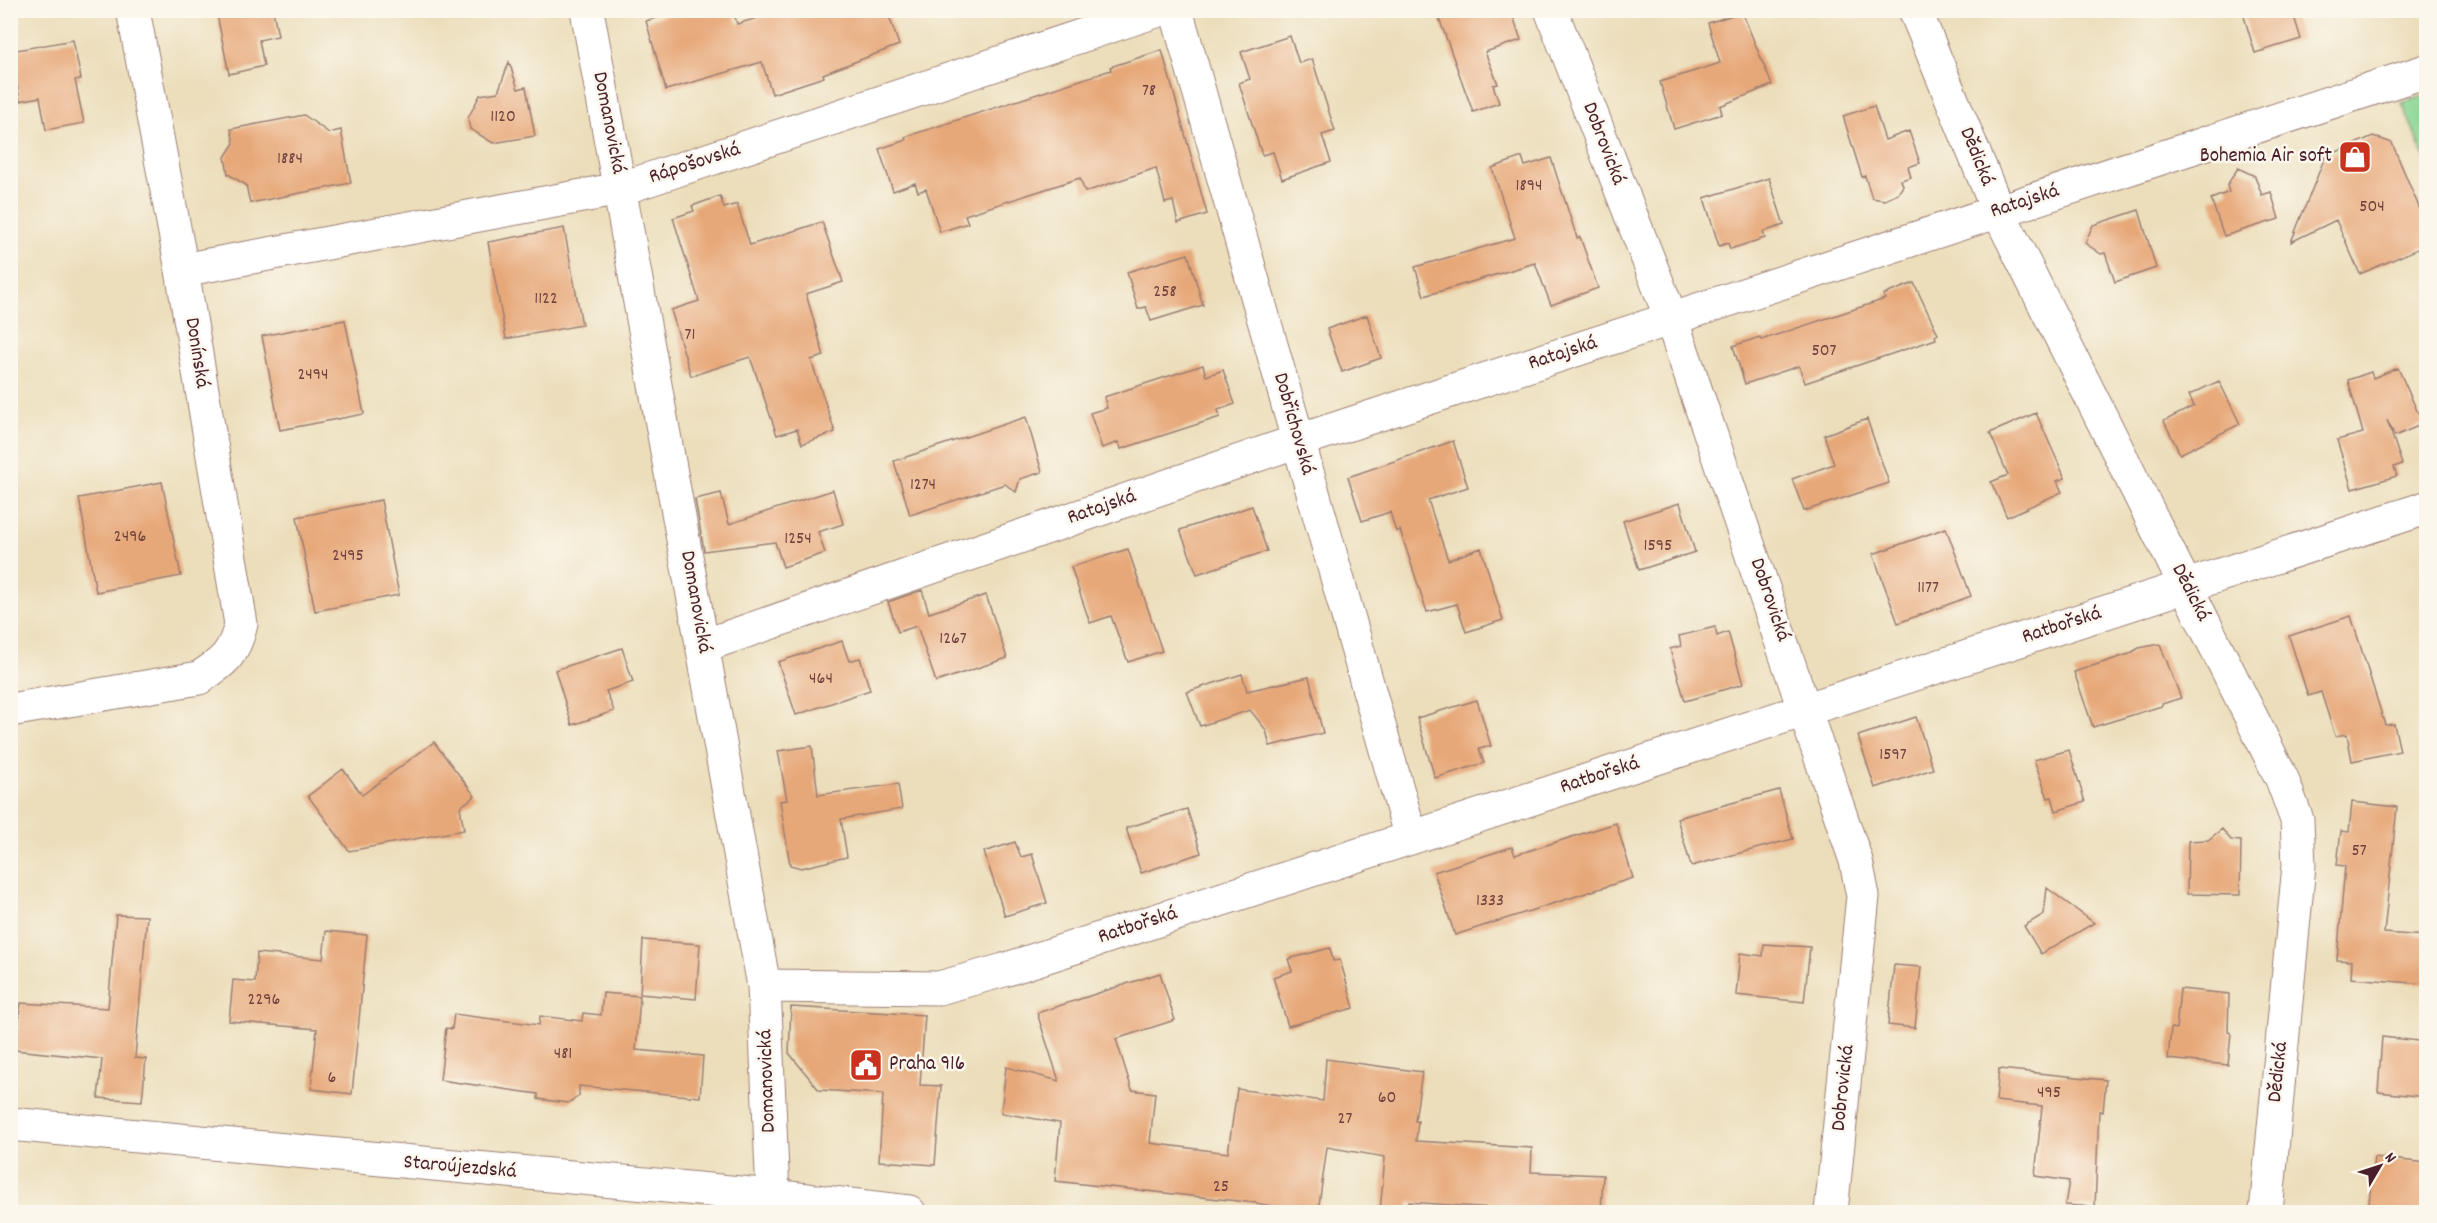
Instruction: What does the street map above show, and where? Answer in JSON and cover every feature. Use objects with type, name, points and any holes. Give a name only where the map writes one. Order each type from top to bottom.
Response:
[{"type":"street","name":"Donínská","points":[[10,710],[199,678],[223,663],[237,645],[241,624],[182,270],[133,10]]},
{"type":"street","name":"Domanovická","points":[[586,10],[764,986],[773,1196]]},
{"type":"street","name":"Rápošovská","points":[[182,270],[620,189],[1159,10]]},
{"type":"street","name":"Dobřichovská","points":[[1176,10],[1411,838]]},
{"type":"street","name":"Dobrovická","points":[[1551,10],[1671,318],[1856,861],[1863,896],[1831,1212]]},
{"type":"street","name":"Dědická","points":[[1915,10],[1998,211],[2282,779],[2297,820],[2299,865],[2265,1212]]},
{"type":"street","name":"Ratajská","points":[[703,646],[1298,441],[2427,70]]},
{"type":"street","name":"Ratbořská","points":[[764,986],[939,988],[1026,963],[2427,508]]},
{"type":"street","name":"Staroújezdská","points":[[10,1124],[773,1196],[909,1212]]},
{"type":"green space","points":[[2426,95],[2426,160],[2402,103]]},
{"type":"building","points":[[216,10],[273,10],[278,36],[259,40],[264,66],[229,74]]},
{"type":"building","points":[[681,10],[733,10],[737,24],[784,10],[887,10],[899,45],[823,74],[824,77],[772,94],[762,62],[666,90],[646,21]]},
{"type":"building","points":[[1436,10],[1511,10],[1521,40],[1485,52],[1498,84],[1493,85],[1499,103],[1473,112]]},
{"type":"building","points":[[2242,10],[2292,10],[2301,39],[2255,53]]},
{"type":"building","points":[[1742,12],[1772,85],[1720,106],[1722,114],[1674,129],[1660,82],[1720,63],[1708,23]]},
{"type":"building","points":[[1290,36],[1299,63],[1312,59],[1335,131],[1322,135],[1331,162],[1282,179],[1273,152],[1262,155],[1239,83],[1250,79],[1241,52]]},
{"type":"building","points":[[73,40],[81,79],[75,80],[84,123],[46,130],[40,97],[20,101],[11,51]]},
{"type":"building","points":[[1162,50],[1207,214],[1178,223],[1173,201],[1165,203],[1156,168],[1085,192],[1080,178],[965,215],[968,223],[940,232],[926,189],[918,192],[915,183],[893,191],[879,149],[906,140],[905,137],[1111,70],[1110,67]]},
{"type":"building","points":[[509,62],[518,89],[526,87],[535,136],[493,143],[470,129],[468,118],[480,95],[498,92]]},
{"type":"building","points":[[1874,106],[1885,140],[1909,131],[1920,163],[1908,167],[1911,177],[1901,180],[1903,186],[1898,194],[1885,200],[1872,198],[1865,176],[1862,177],[1843,116]]},
{"type":"building","points":[[304,115],[329,133],[341,130],[351,183],[250,203],[246,185],[228,174],[225,157],[234,143],[231,129]]},
{"type":"building","points":[[2373,136],[2392,143],[2427,226],[2427,245],[2360,274],[2336,220],[2291,242],[2325,157]]},
{"type":"building","points":[[1522,157],[1525,166],[1551,158],[1577,238],[1580,237],[1598,288],[1551,305],[1535,263],[1424,296],[1415,267],[1515,238],[1492,168]]},
{"type":"building","points":[[2238,168],[2255,176],[2262,195],[2271,192],[2279,219],[2224,236],[2211,199],[2229,192],[2227,185]]},
{"type":"building","points":[[1769,178],[1784,225],[1763,232],[1765,238],[1730,249],[1728,243],[1719,246],[1704,198]]},
{"type":"building","points":[[720,196],[724,208],[737,204],[750,245],[822,222],[843,282],[806,294],[824,356],[811,360],[835,432],[802,444],[797,429],[777,435],[750,357],[691,376],[671,310],[699,301],[673,218],[694,211],[692,206]]},
{"type":"building","points":[[2139,210],[2156,268],[2115,282],[2105,253],[2101,254],[2085,243],[2093,225]]},
{"type":"building","points":[[564,228],[582,325],[506,339],[488,242]]},
{"type":"building","points":[[1188,254],[1203,305],[1151,321],[1146,307],[1138,309],[1127,272]]},
{"type":"building","points":[[1914,283],[1938,334],[1935,336],[1936,339],[1805,383],[1799,366],[1745,384],[1733,346],[1760,337],[1761,340],[1885,299],[1883,295]]},
{"type":"building","points":[[1367,315],[1381,358],[1342,372],[1327,329]]},
{"type":"building","points":[[345,320],[364,414],[280,430],[262,336]]},
{"type":"building","points":[[1203,365],[1206,376],[1223,370],[1235,404],[1218,410],[1220,417],[1121,449],[1119,442],[1102,448],[1090,413],[1107,408],[1104,397]]},
{"type":"building","points":[[2398,368],[2423,424],[2395,436],[2387,420],[2402,464],[2394,467],[2397,476],[2352,489],[2337,440],[2363,433],[2348,380],[2371,372],[2373,378]]},
{"type":"building","points":[[2219,381],[2240,424],[2180,454],[2164,421],[2194,406],[2189,395]]},
{"type":"building","points":[[2036,413],[2065,478],[2057,481],[2062,492],[2007,517],[1991,482],[2008,475],[1990,433]]},
{"type":"building","points":[[1026,417],[1042,472],[1020,479],[1016,492],[1005,484],[910,515],[894,461]]},
{"type":"building","points":[[1867,419],[1889,483],[1804,511],[1792,479],[1834,464],[1824,435]]},
{"type":"building","points":[[1453,441],[1468,487],[1428,500],[1448,560],[1481,548],[1503,620],[1466,632],[1457,604],[1427,612],[1400,530],[1396,532],[1390,512],[1362,521],[1348,477]]},
{"type":"building","points":[[162,482],[181,576],[96,592],[79,498]]},
{"type":"building","points":[[833,490],[843,524],[818,532],[825,553],[783,567],[775,542],[704,551],[695,499],[721,493],[729,524]]},
{"type":"building","points":[[381,500],[399,595],[315,611],[297,517]]},
{"type":"building","points":[[1680,503],[1695,552],[1639,570],[1623,521]]},
{"type":"building","points":[[1252,506],[1267,551],[1197,574],[1180,530]]},
{"type":"building","points":[[1946,528],[1971,596],[1898,623],[1873,554]]},
{"type":"building","points":[[1128,549],[1162,651],[1128,662],[1111,616],[1090,623],[1071,567]]},
{"type":"building","points":[[922,590],[929,613],[986,595],[1007,658],[936,682],[917,626],[898,632],[888,602]]},
{"type":"building","points":[[2351,616],[2385,725],[2394,724],[2400,751],[2352,761],[2347,734],[2335,736],[2321,692],[2308,696],[2289,636]]},
{"type":"building","points":[[1715,627],[1717,636],[1728,632],[1743,684],[1685,701],[1670,649],[1681,646],[1679,636]]},
{"type":"building","points":[[842,641],[849,661],[860,658],[870,690],[796,715],[778,662]]},
{"type":"building","points":[[2160,644],[2181,698],[2093,727],[2074,672],[2129,654],[2139,648]]},
{"type":"building","points":[[622,648],[633,682],[606,691],[614,711],[572,725],[555,670]]},
{"type":"building","points":[[1242,674],[1247,691],[1309,677],[1323,733],[1270,746],[1266,730],[1250,710],[1200,726],[1187,692]]},
{"type":"building","points":[[1477,700],[1491,746],[1479,749],[1484,763],[1435,778],[1417,718]]},
{"type":"building","points":[[1916,717],[1933,769],[1875,788],[1858,736]]},
{"type":"building","points":[[434,742],[475,796],[460,807],[464,830],[349,851],[308,796],[343,769],[362,795]]},
{"type":"building","points":[[812,746],[818,795],[898,784],[902,809],[841,819],[847,857],[801,868],[790,865],[780,801],[787,800],[778,751]]},
{"type":"building","points":[[2069,750],[2085,802],[2056,811],[2052,797],[2048,798],[2034,760]]},
{"type":"building","points":[[1779,790],[1793,839],[1691,866],[1677,818]]},
{"type":"building","points":[[2352,802],[2397,807],[2384,933],[2427,936],[2425,984],[2351,978],[2352,961],[2337,960],[2345,866],[2337,865],[2341,831],[2349,832]]},
{"type":"building","points":[[1187,809],[1201,853],[1141,873],[1126,828]]},
{"type":"building","points":[[1616,823],[1633,878],[1455,935],[1434,872],[1512,847],[1515,855]]},
{"type":"building","points":[[2222,829],[2231,840],[2241,841],[2240,895],[2187,894],[2188,841],[2208,840]]},
{"type":"building","points":[[1015,842],[1021,857],[1032,854],[1047,903],[1005,916],[984,852]]},
{"type":"building","points":[[2047,888],[2094,923],[2041,954],[2024,926],[2044,914]]},
{"type":"building","points":[[116,915],[147,916],[135,1058],[146,1059],[142,1101],[98,1098],[102,1059],[15,1050],[21,1003],[108,1008]]},
{"type":"building","points":[[326,931],[367,935],[352,1094],[311,1089],[317,1029],[229,1021],[233,980],[255,982],[257,953],[323,959]]},
{"type":"building","points":[[643,940],[700,944],[696,999],[640,994]]},
{"type":"building","points":[[1764,944],[1810,947],[1804,1002],[1736,995],[1740,953],[1763,956]]},
{"type":"building","points":[[1330,948],[1333,961],[1340,960],[1354,1008],[1288,1026],[1273,977],[1292,971],[1288,959]]},
{"type":"building","points":[[1894,965],[1921,967],[1915,1028],[1888,1025]]},
{"type":"building","points":[[1160,973],[1175,1020],[1116,1039],[1132,1090],[1155,1093],[1150,1143],[1228,1153],[1237,1089],[1323,1101],[1326,1059],[1422,1072],[1415,1121],[1418,1121],[1416,1141],[1532,1148],[1531,1172],[1603,1175],[1601,1212],[1547,1212],[1409,1202],[1408,1212],[1380,1212],[1385,1157],[1327,1147],[1318,1212],[1300,1212],[1256,1203],[1055,1181],[1060,1123],[1001,1113],[1006,1067],[1059,1081],[1037,1013]]},
{"type":"building","points":[[2180,989],[2229,994],[2228,1032],[2231,1033],[2228,1065],[2168,1059],[2171,1028],[2176,1029]]},
{"type":"building","points":[[603,993],[640,996],[636,1050],[703,1056],[700,1097],[579,1086],[579,1096],[568,1103],[538,1099],[538,1094],[440,1080],[446,1028],[452,1029],[454,1014],[539,1025],[540,1016],[582,1021],[583,1013],[601,1015]]},
{"type":"building","points":[[791,1007],[925,1015],[920,1085],[941,1086],[935,1165],[879,1161],[883,1094],[819,1090],[789,1053]]},
{"type":"building","points":[[2382,1037],[2427,1042],[2427,1097],[2378,1092]]},
{"type":"building","points":[[1999,1069],[2106,1080],[2103,1112],[2099,1111],[2095,1207],[2065,1205],[2069,1181],[2035,1176],[2042,1106],[1996,1101]]},
{"type":"building","points":[[2374,1157],[2427,1163],[2427,1212],[2368,1212]]},
{"type":"place","name":"Bohemia Air soft","points":[[2355,157]]},
{"type":"place","name":"Praha 916","points":[[866,1065]]}]
